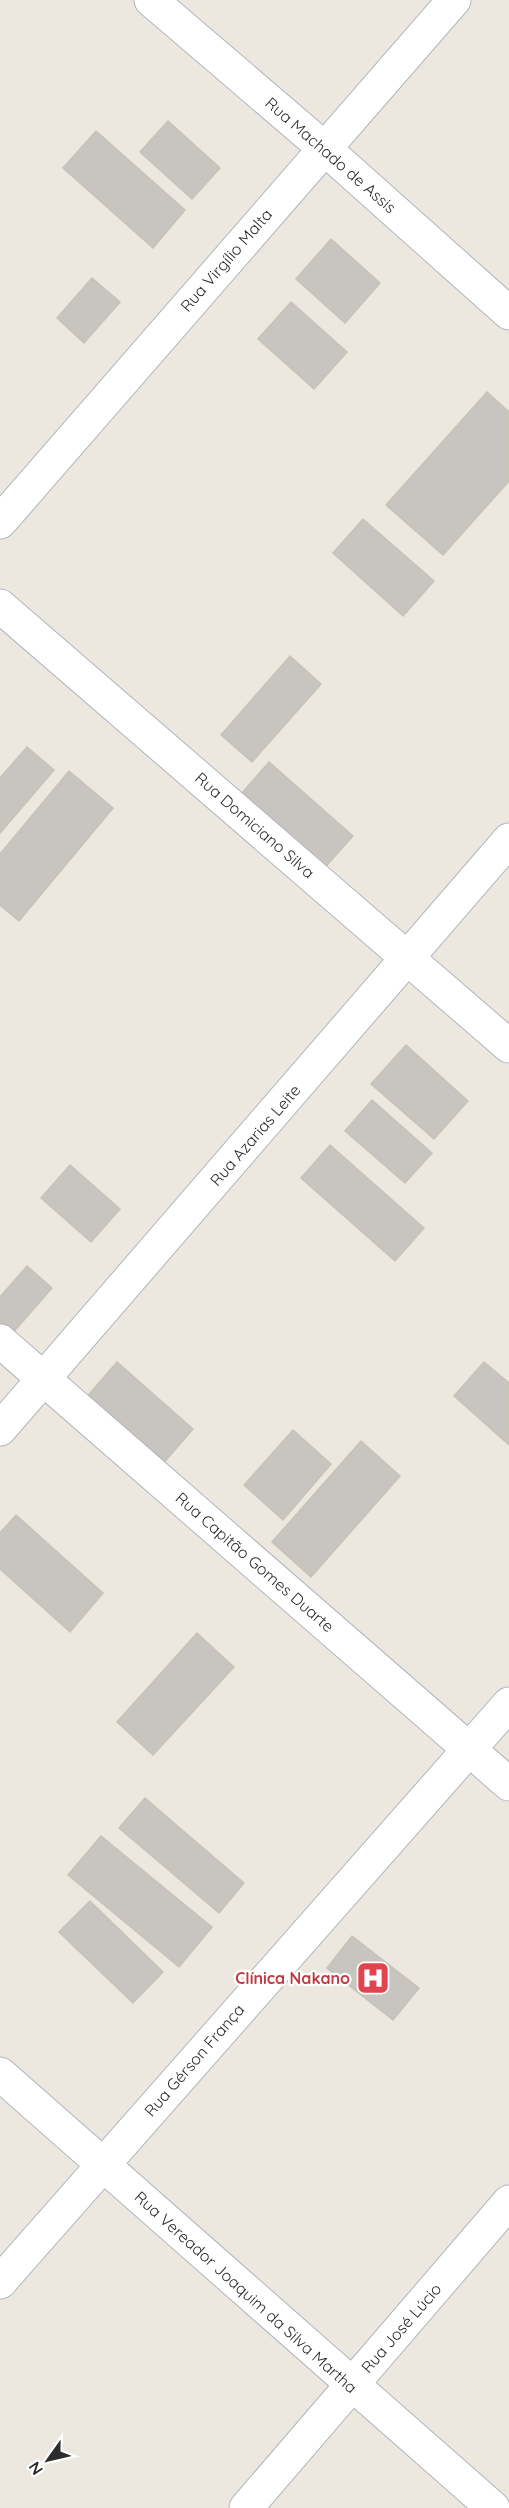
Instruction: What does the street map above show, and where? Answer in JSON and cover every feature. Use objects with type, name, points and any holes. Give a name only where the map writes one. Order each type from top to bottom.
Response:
[{"type":"street","name":"Rua Machado de Assis","points":[[151,0],[324,148],[509,313]]},
{"type":"street","name":"Rua Virgílio Malta","points":[[0,522],[454,0]]},
{"type":"street","name":"Rua Domiciano Silva","points":[[0,606],[509,1047]]},
{"type":"street","name":"Rua Azarias Leite","points":[[0,1429],[509,840]]},
{"type":"street","name":"Rua Capitão Gomes Duarte","points":[[0,1341],[509,1784]]},
{"type":"street","name":"Rua Gérson França","points":[[0,2282],[509,1704]]},
{"type":"street","name":"Rua Vereador Joaquim da Silva Martha","points":[[0,2074],[493,2508]]},
{"type":"street","name":"Rua José Lúcio","points":[[246,2508],[509,2202]]},
{"type":"building","points":[[168,121],[220,168],[192,199],[140,152]]},
{"type":"building","points":[[96,131],[185,210],[153,248],[63,168]]},
{"type":"building","points":[[331,239],[380,283],[345,323],[296,279]]},
{"type":"building","points":[[92,278],[120,302],[84,343],[57,318]]},
{"type":"building","points":[[291,302],[347,352],[314,389],[258,339]]},
{"type":"building","points":[[487,392],[509,412],[509,481],[443,555],[386,505]]},
{"type":"building","points":[[363,519],[434,581],[403,616],[333,553]]},
{"type":"building","points":[[290,656],[321,684],[252,762],[221,735]]},
{"type":"building","points":[[27,747],[54,770],[0,833],[0,778]]},
{"type":"building","points":[[269,762],[353,836],[319,874],[236,800]]},
{"type":"building","points":[[69,771],[113,808],[19,921],[0,905],[0,854]]},
{"type":"building","points":[[406,1045],[468,1101],[434,1139],[371,1084]]},
{"type":"building","points":[[372,1100],[432,1153],[405,1183],[345,1131]]},
{"type":"building","points":[[330,1145],[424,1228],[395,1261],[301,1178]]},
{"type":"building","points":[[70,1165],[120,1209],[91,1242],[41,1198]]},
{"type":"building","points":[[27,1266],[52,1288],[11,1335],[0,1325],[0,1297]]},
{"type":"building","points":[[117,1362],[193,1429],[161,1466],[85,1399]]},
{"type":"building","points":[[484,1362],[509,1383],[509,1445],[454,1396]]},
{"type":"building","points":[[293,1430],[331,1464],[283,1520],[244,1485]]},
{"type":"building","points":[[361,1441],[400,1476],[311,1577],[272,1542]]},
{"type":"building","points":[[16,1515],[103,1593],[70,1632],[0,1569],[0,1533]]},
{"type":"building","points":[[197,1633],[234,1667],[153,1755],[117,1722]]},
{"type":"building","points":[[145,1798],[244,1883],[219,1913],[119,1828]]},
{"type":"building","points":[[101,1836],[212,1927],[179,1967],[68,1875]]},
{"type":"building","points":[[90,1901],[163,1972],[133,2003],[59,1932]]},
{"type":"building","name":"Clínica Nakano","points":[[352,1936],[419,1988],[393,2020],[327,1968]]},
{"type":"place","name":"Clínica Nakano","points":[[373,1978]]}]
